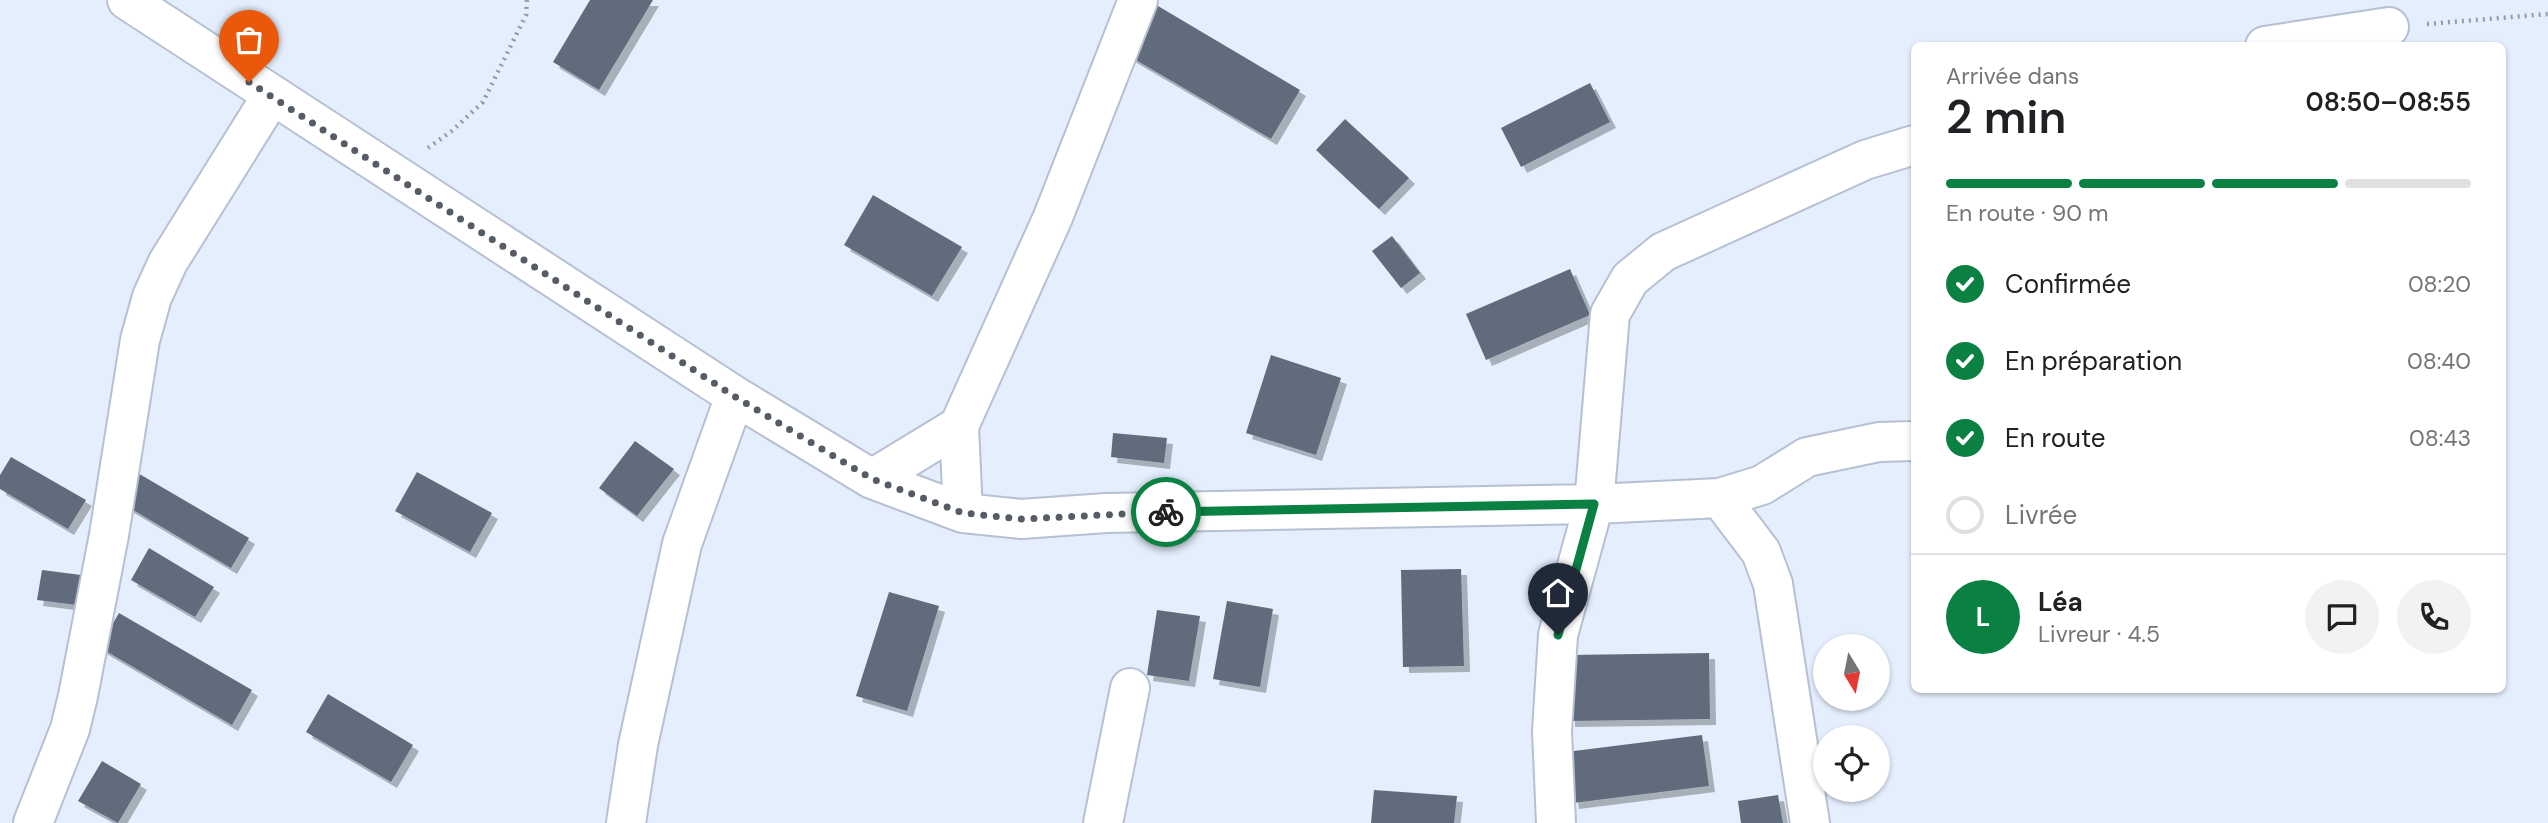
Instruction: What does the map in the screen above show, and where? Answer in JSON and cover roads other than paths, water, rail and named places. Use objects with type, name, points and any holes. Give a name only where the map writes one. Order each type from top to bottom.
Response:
[{"type":"street","points":[[963,513],[960,426],[1053,217],[1138,0]]},
{"type":"street","points":[[135,2],[271,97],[392,172],[734,396],[872,479],[963,513],[1021,519],[1106,513],[1594,504],[1720,498],[1762,485],[1807,457],[1879,442],[1911,440]]},
{"type":"street","points":[[2291,42],[2389,27]]},
{"type":"street","points":[[33,823],[70,729],[78,696],[109,535],[140,340],[152,297],[168,262],[271,97]]},
{"type":"street","points":[[1556,823],[1552,731],[1558,635],[1594,504],[1610,314],[1630,279],[1663,252],[1865,160],[1911,146]]},
{"type":"street","points":[[626,823],[638,745],[682,544],[734,396]]},
{"type":"street","points":[[872,479],[960,426]]},
{"type":"street","points":[[1720,498],[1761,552],[1773,584],[1810,823]]},
{"type":"street","points":[[1103,823],[1130,688]]}]
